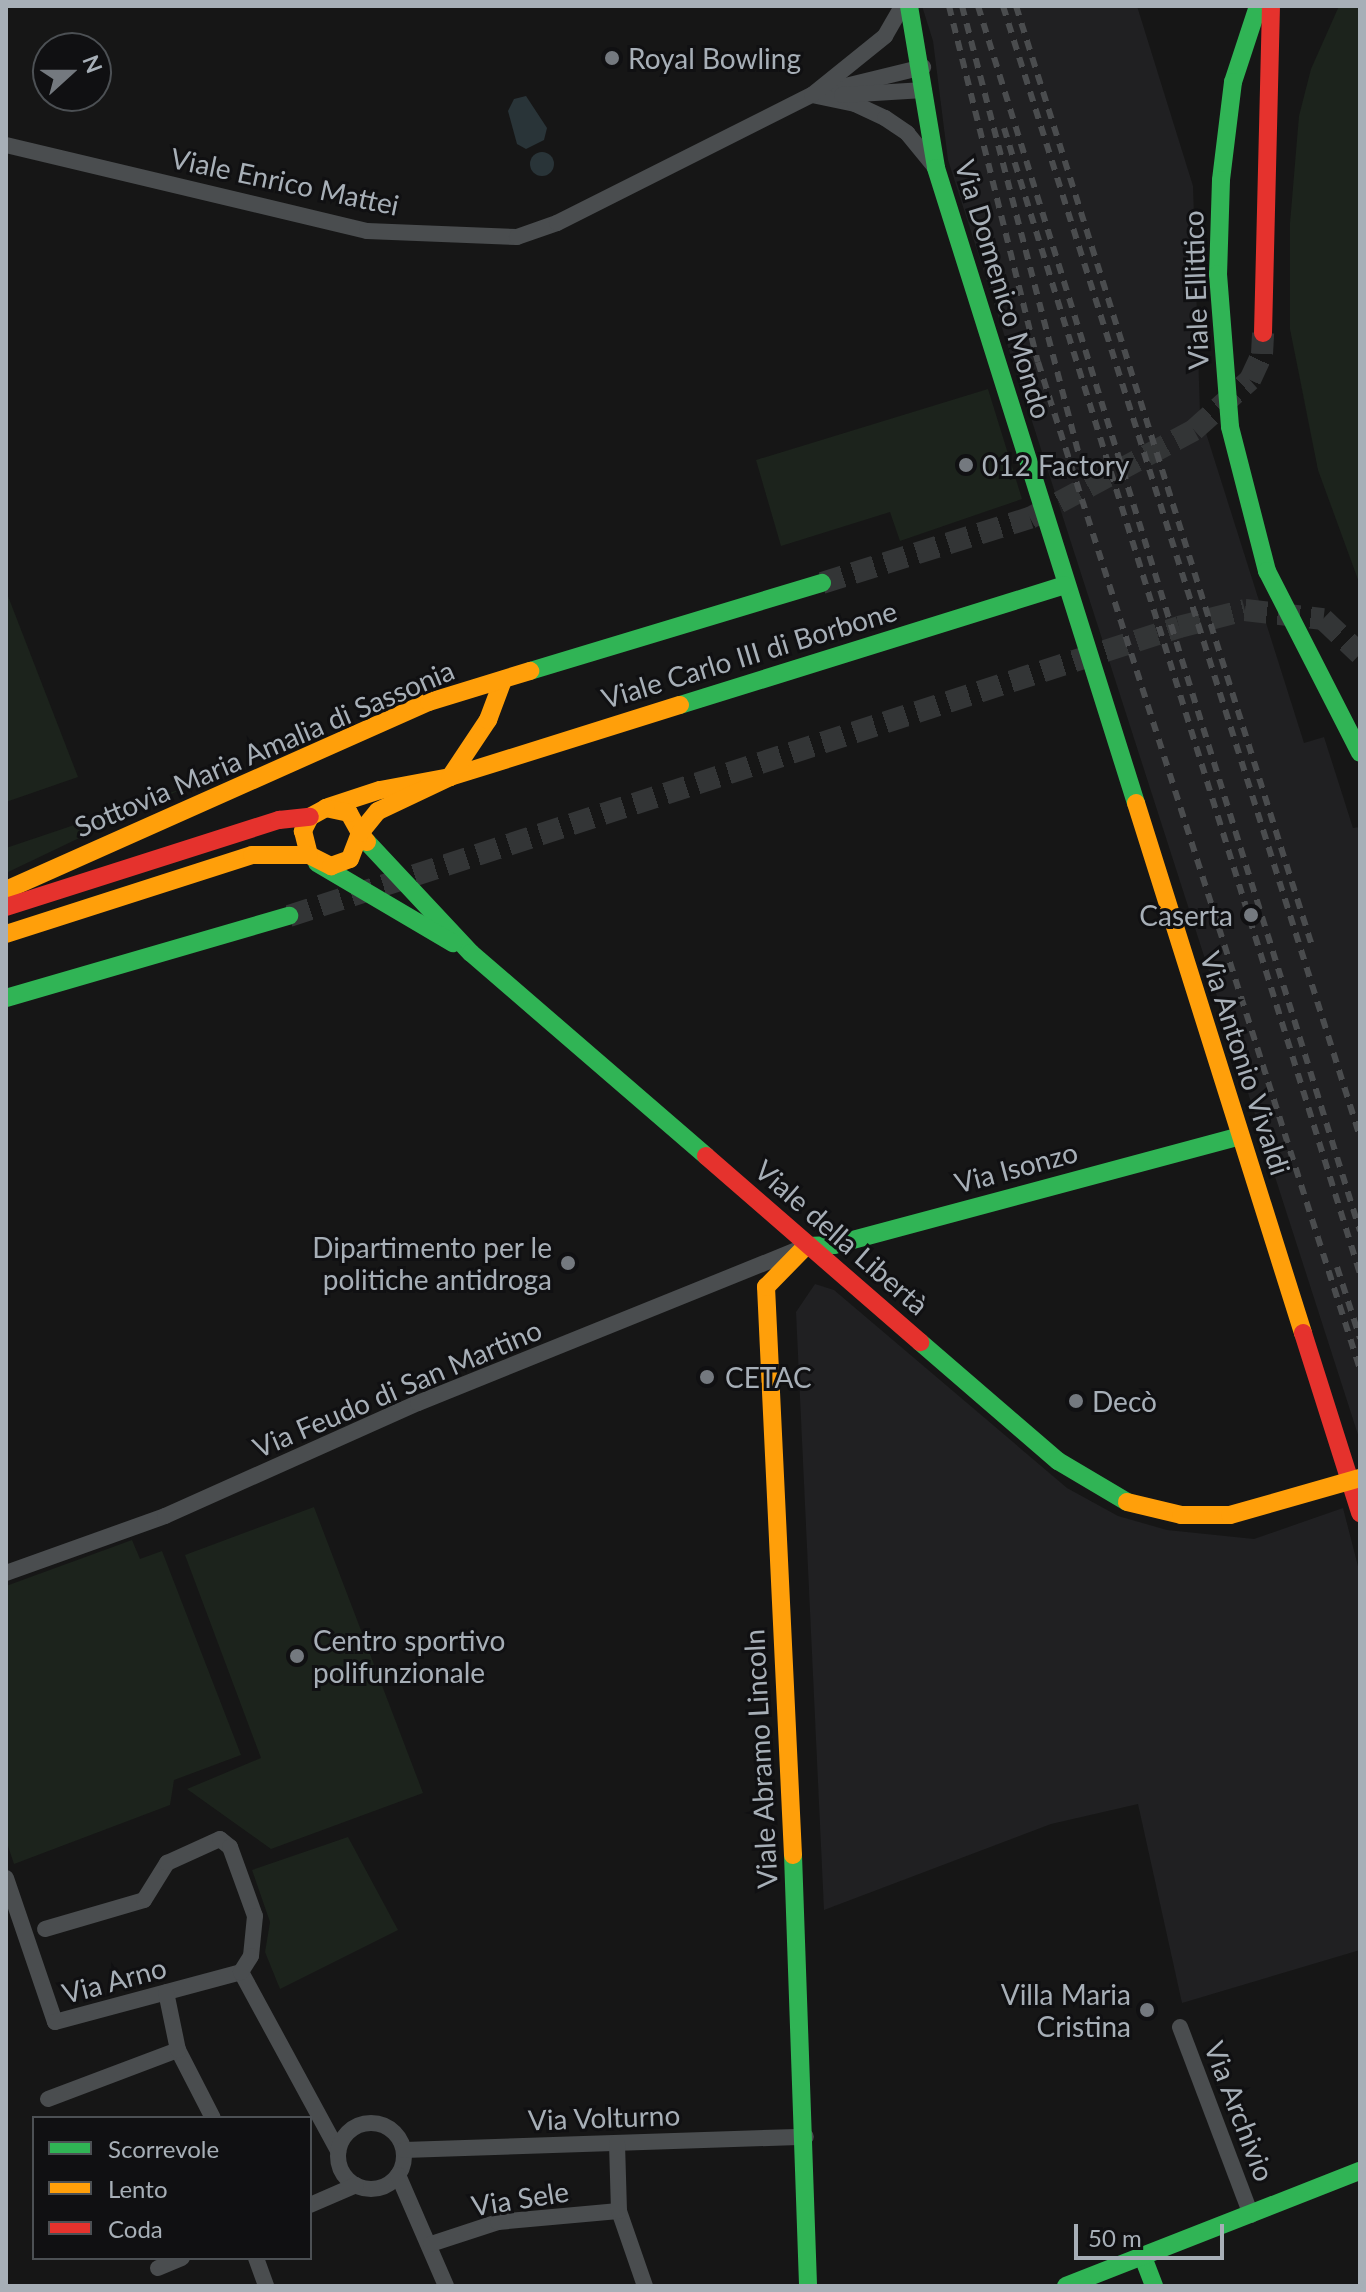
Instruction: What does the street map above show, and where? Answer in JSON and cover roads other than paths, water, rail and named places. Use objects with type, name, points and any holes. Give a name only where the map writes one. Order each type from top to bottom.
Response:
[{"type":"street","name":"Viale Enrico Mattei","points":[[6,145],[367,231],[517,237],[557,223],[812,95],[885,36],[902,6]]},
{"type":"street","name":"Via Domenico Mondo","points":[[909,6],[923,67],[936,168],[1065,585]]},
{"type":"street","name":"Viale Ellittico","points":[[1258,6],[1230,98],[1218,274],[1234,450],[1267,571],[1360,753]]},
{"type":"street","points":[[1263,333],[1271,6]]},
{"type":"street","name":"Viale Enrico Mattei","points":[[812,95],[923,67]]},
{"type":"street","name":"Viale Enrico Mattei","points":[[812,95],[924,90]]},
{"type":"street","points":[[812,95],[855,104],[885,118],[907,133],[936,168]]},
{"type":"street","name":"Sottovia Maria Amalia di Sassonia","points":[[6,890],[429,702],[822,583]]},
{"type":"street","name":"Viale Carlo III di Borbone","points":[[6,907],[279,820],[318,812],[380,790],[450,777],[1065,585]]},
{"type":"street","name":"Via Antonio Vivaldi","points":[[1065,585],[1360,1513]]},
{"type":"street","points":[[450,777],[488,720],[504,688],[503,680]]},
{"type":"street","name":"Viale Carlo III di Borbone","points":[[6,934],[252,855],[311,857],[331,866],[350,859],[360,833],[378,811],[450,777]]},
{"type":"street","points":[[360,833],[349,813],[318,812],[303,831],[311,857],[340,881],[471,953]]},
{"type":"street","name":"Viale della Libertà","points":[[360,833],[471,953],[1058,1461],[1127,1502],[1181,1515],[1230,1515],[1360,1478]]},
{"type":"street","points":[[6,998],[289,916]]},
{"type":"street","name":"Via Isonzo","points":[[806,1246],[834,1245],[1240,1136]]},
{"type":"street","name":"Via Feudo di San Martino","points":[[6,1573],[165,1516],[418,1403],[806,1246]]},
{"type":"street","name":"Viale Abramo Lincoln","points":[[806,1246],[766,1287],[806,2137],[808,2286]]},
{"type":"street","points":[[45,1929],[144,1900],[167,1863],[220,1839],[230,1847],[255,1916],[251,1956],[241,1972],[338,2151],[342,2171],[356,2185]]},
{"type":"street","name":"Via Arno","points":[[6,1878],[55,2022],[241,1972]]},
{"type":"street","points":[[166,1992],[178,2050],[212,2116]]},
{"type":"street","name":"Via Archivio","points":[[1180,2027],[1251,2215]]},
{"type":"street","points":[[48,2099],[178,2050]]},
{"type":"street","points":[[312,2204],[356,2185],[384,2186],[398,2175],[404,2150],[394,2132],[376,2123],[355,2126],[338,2151]]},
{"type":"street","points":[[312,2135],[326,2129]]},
{"type":"street","name":"Via Volturno","points":[[404,2150],[806,2137]]},
{"type":"street","points":[[617,2143],[619,2211],[645,2286]]},
{"type":"street","points":[[1066,2286],[1360,2171]]},
{"type":"street","points":[[398,2175],[431,2244],[446,2286]]},
{"type":"street","name":"Via Sele","points":[[431,2244],[498,2222],[619,2211]]},
{"type":"street","points":[[1143,2257],[1154,2286]]},
{"type":"street","points":[[158,2268],[177,2260]]},
{"type":"street","points":[[257,2260],[266,2286]]},
{"type":"tunnel","points":[[822,583],[1030,518],[1194,430],[1250,380],[1262,354],[1263,333]]},
{"type":"tunnel","points":[[289,916],[1179,627],[1245,610],[1323,619],[1360,654]]},
{"type":"railway","points":[[949,6],[1038,362],[1360,1369]]},
{"type":"railway","points":[[962,6],[1079,455]]},
{"type":"railway","points":[[978,6],[1360,1231]]},
{"type":"railway","points":[[1003,6],[1360,1137]]},
{"type":"railway","points":[[1016,6],[1312,946]]},
{"type":"railway","points":[[1004,128],[1360,1274]]},
{"type":"railway","points":[[1337,1267],[1360,1338]]},
{"type":"place","name":"Royal Bowling","points":[[612,58]]},
{"type":"place","name":"012 Factory","points":[[966,465]]},
{"type":"place","name":"Caserta","points":[[1251,915]]},
{"type":"place","name":"Dipartimento per le politiche antidroga","points":[[568,1263]]},
{"type":"place","name":"CETAC","points":[[707,1377]]},
{"type":"place","name":"Decò","points":[[1076,1401]]},
{"type":"place","name":"Centro sportivo polifunzionale","points":[[297,1656]]},
{"type":"place","name":"Villa Maria Cristina","points":[[1147,2010]]}]
